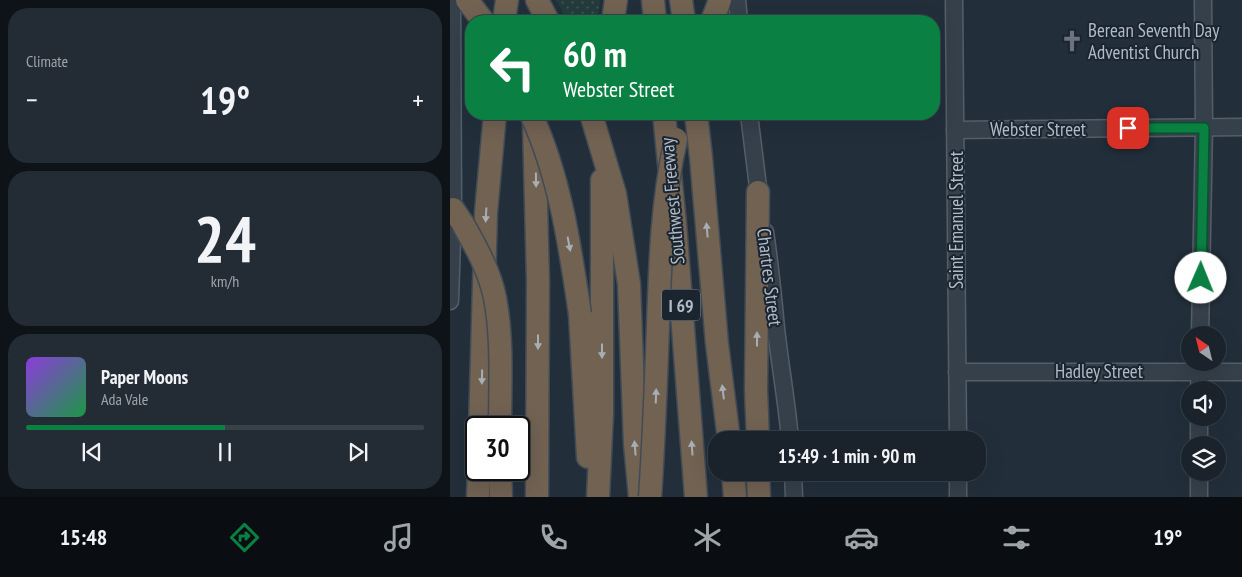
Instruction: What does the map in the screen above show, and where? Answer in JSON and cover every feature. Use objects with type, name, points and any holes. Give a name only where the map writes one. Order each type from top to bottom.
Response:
[{"type":"highway","points":[[467,0],[478,15]]},
{"type":"highway","points":[[505,15],[507,0]]},
{"type":"highway","points":[[532,0],[532,15]]},
{"type":"highway","points":[[537,0],[545,15]]},
{"type":"highway","points":[[614,15],[616,0]]},
{"type":"highway","points":[[654,0],[655,15]]},
{"type":"highway","points":[[681,0],[683,15]]},
{"type":"highway","points":[[714,15],[720,0]]},
{"type":"highway","points":[[480,416],[486,212],[494,120]]},
{"type":"highway","points":[[533,120],[538,281],[537,497]]},
{"type":"highway","points":[[535,120],[553,171],[571,251],[580,314],[585,422],[592,497]]},
{"type":"highway","points":[[593,120],[615,194],[629,284],[635,444],[640,497]]},
{"type":"highway","points":[[598,497],[602,414],[603,120]]},
{"type":"highway","name":"Southwest Freeway","points":[[665,120],[675,223],[696,497]]},
{"type":"highway","points":[[650,497],[661,252],[672,157],[681,120]]},
{"type":"highway","points":[[697,120],[717,344],[729,431]]},
{"type":"highway","points":[[758,192],[758,431]]},
{"type":"highway","points":[[458,217],[478,250],[495,297],[500,341],[500,416]]},
{"type":"highway","points":[[478,497],[479,481]]},
{"type":"highway","points":[[500,481],[501,497]]},
{"type":"highway","points":[[733,481],[734,497]]},
{"type":"highway","points":[[758,481],[759,497]]},
{"type":"street","points":[[450,301],[458,217],[452,0]]},
{"type":"street","points":[[737,0],[738,15]]},
{"type":"street","name":"Saint Emanuel Street","points":[[954,0],[958,431]]},
{"type":"street","points":[[1200,326],[1204,128],[1204,0]]},
{"type":"street","name":"Chartres Street","points":[[750,120],[758,192],[771,268],[776,329],[789,431]]},
{"type":"street","name":"Webster Street","points":[[955,130],[1242,127]]},
{"type":"street","name":"Hadley Street","points":[[957,372],[1181,367]]},
{"type":"street","name":"Hadley Street","points":[[1226,370],[1242,372]]},
{"type":"street","points":[[793,481],[794,497]]},
{"type":"street","points":[[958,481],[958,497]]},
{"type":"street","points":[[1199,481],[1199,497]]},
{"type":"green space","points":[[556,0],[600,0],[598,15],[565,15]]},
{"type":"place","name":"Berean Seventh Day Adventist Church","points":[[1072,41]]},
{"type":"route","points":[[1128,128],[1204,128],[1201,278]]}]
